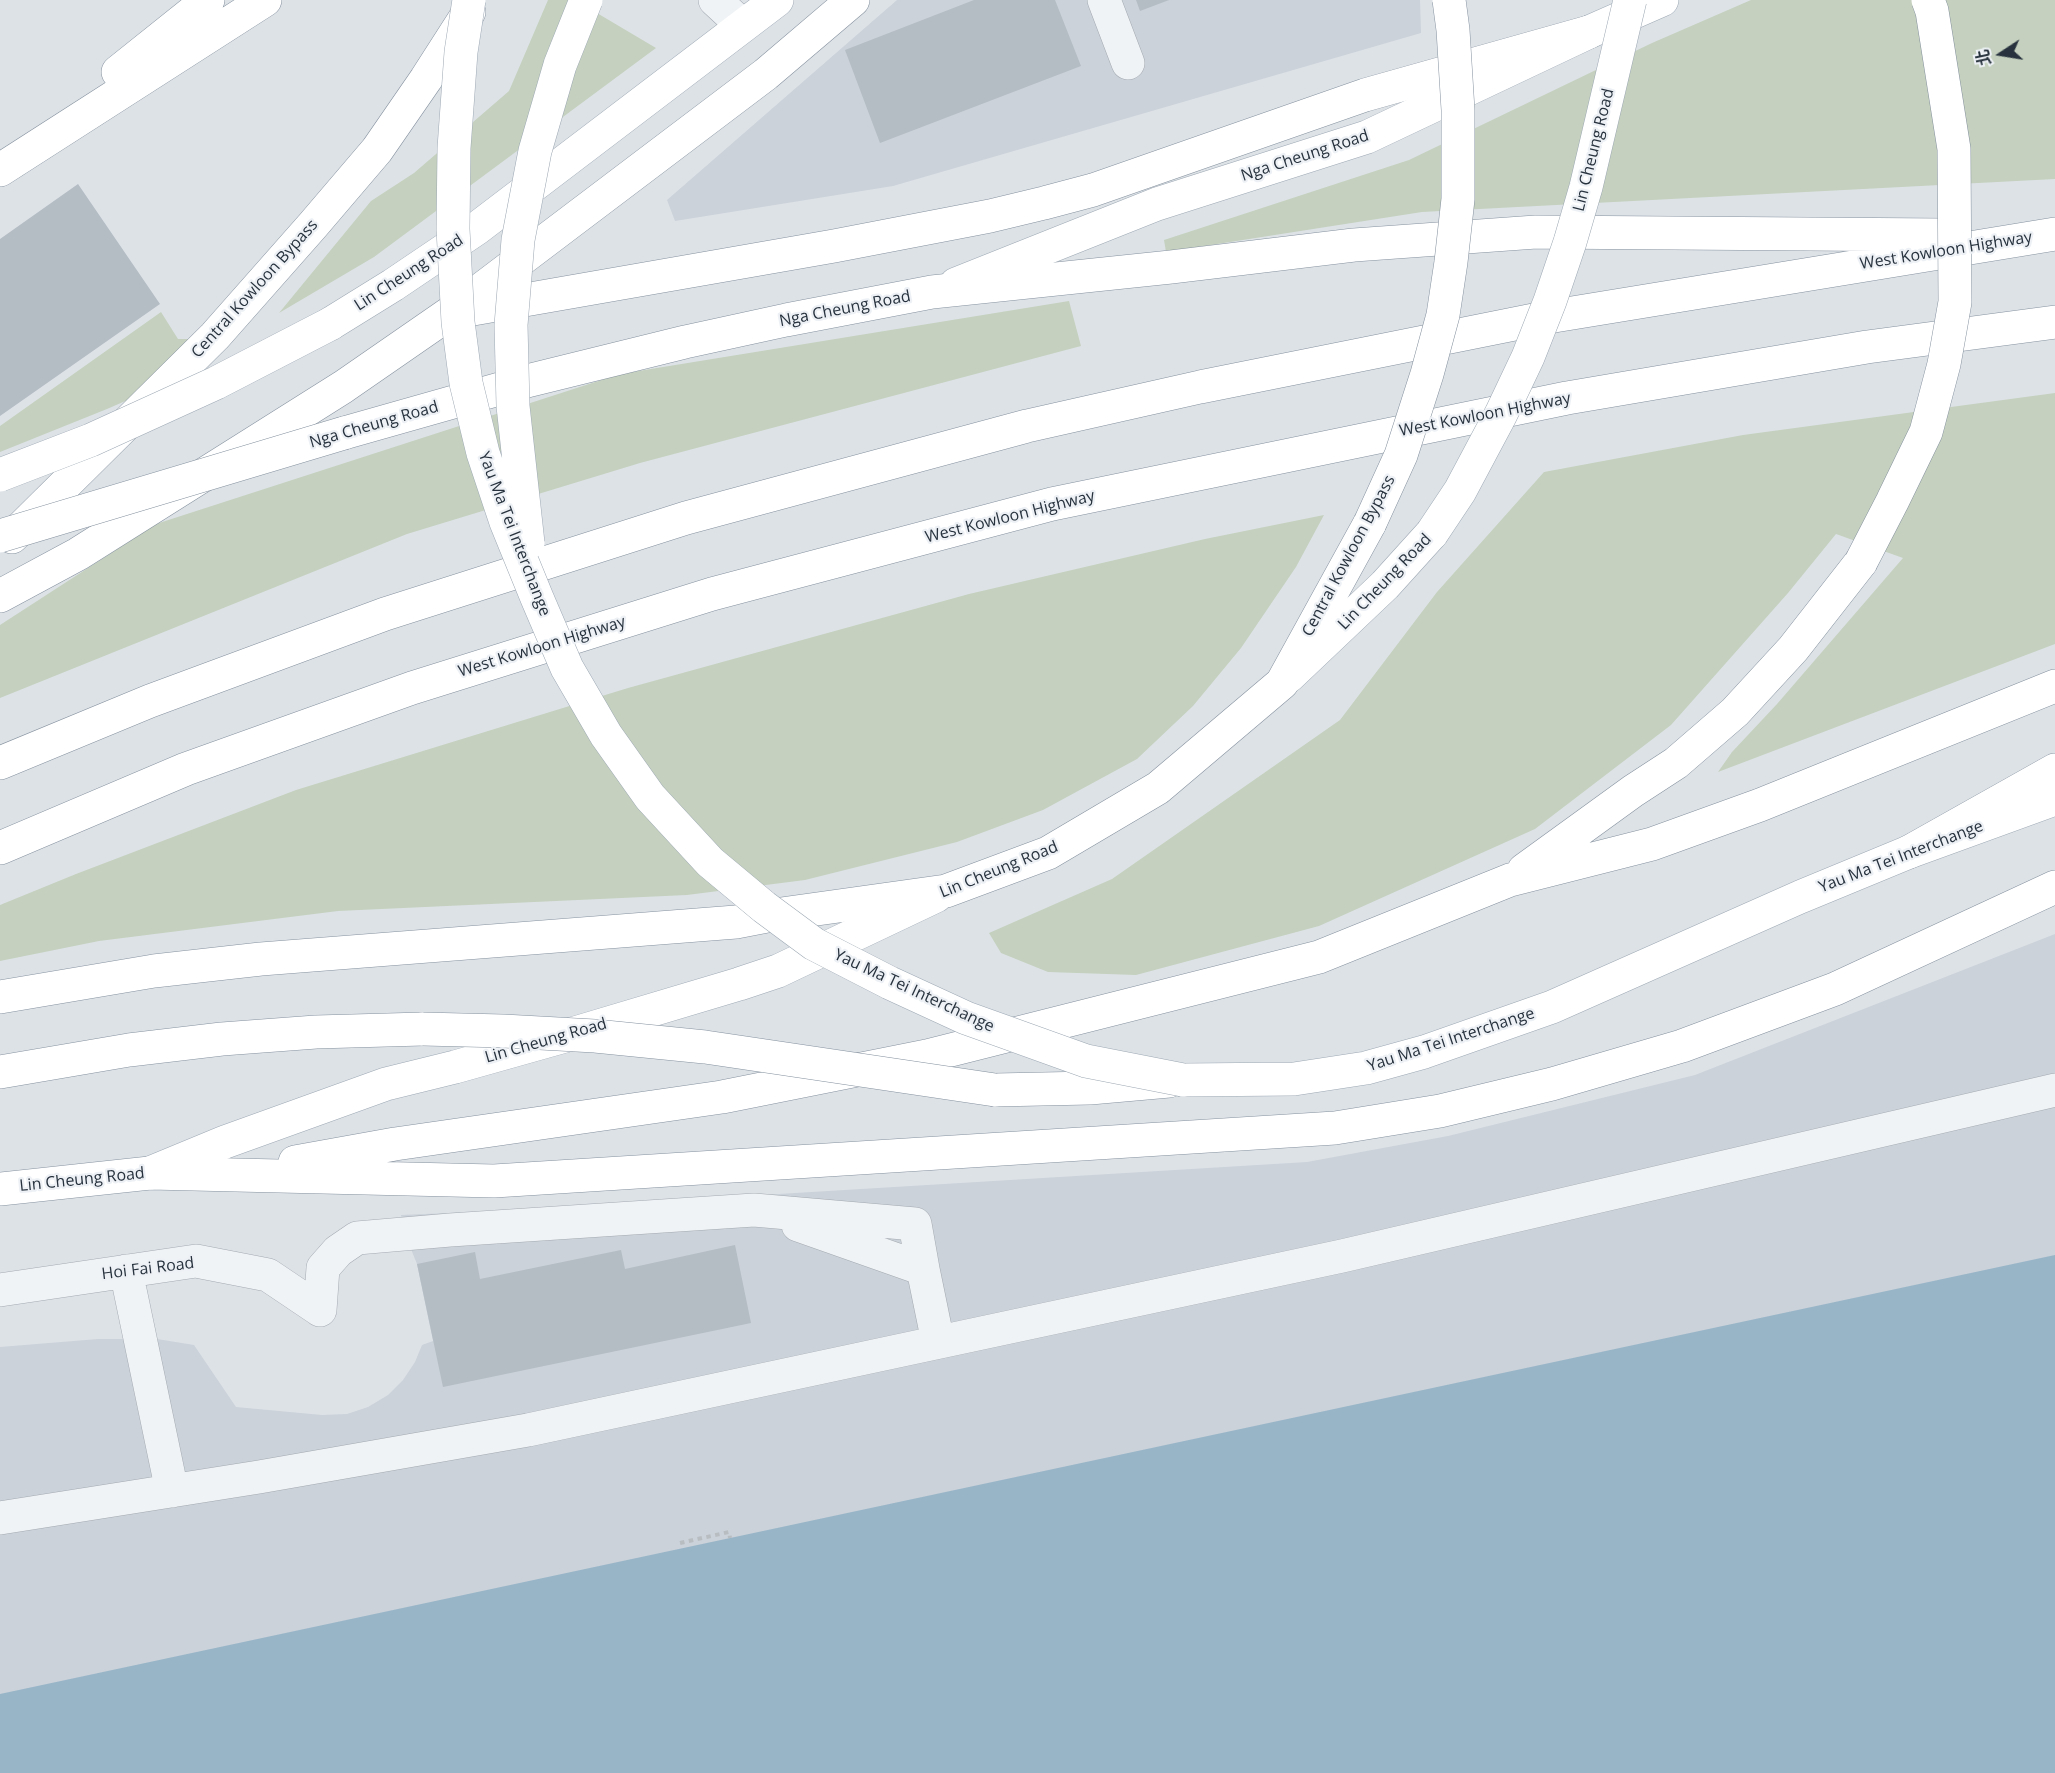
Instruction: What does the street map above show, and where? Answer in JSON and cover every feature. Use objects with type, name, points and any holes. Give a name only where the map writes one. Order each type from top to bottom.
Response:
[{"type":"main road","points":[[0,169],[208,0]]},
{"type":"main road","points":[[0,169],[265,0]]},
{"type":"main road","name":"Yau Ma Tei Interchange","points":[[469,0],[460,52],[454,148],[453,229],[458,322],[466,383],[483,453],[506,522],[537,598],[567,668],[606,735],[650,797],[710,862],[764,907],[814,944],[890,983],[966,1018],[1086,1061],[1183,1080],[1294,1079],[1366,1068],[1424,1052],[1552,1007],[1909,852],[2055,799]]},
{"type":"main road","name":"Central Kowloon Bypass","points":[[0,549],[215,336],[313,225],[377,150],[477,0]]},
{"type":"main road","points":[[537,598],[525,522],[513,406],[512,325],[518,251],[535,151],[560,65],[586,0]]},
{"type":"main road","name":"Lin Cheung Road","points":[[0,475],[101,436],[216,383],[330,324],[476,229],[777,0]]},
{"type":"main road","points":[[0,596],[78,554],[333,394],[450,313],[766,74],[853,0]]},
{"type":"main road","name":"Central Kowloon Bypass","points":[[1282,683],[1370,524],[1401,455],[1443,315],[1452,262],[1458,200],[1458,110],[1449,0]]},
{"type":"main road","name":"Lin Cheung Road","points":[[0,1189],[150,1173],[386,1084],[565,1036],[768,974],[946,891],[1048,853],[1158,788],[1282,683],[1385,585],[1432,533],[1460,491],[1528,357],[1550,301],[1586,187],[1630,0]]},
{"type":"main road","name":"Nga Cheung Road","points":[[0,536],[344,433],[531,380],[685,342],[932,292],[981,275],[1157,204],[1367,137],[1662,0]]},
{"type":"main road","points":[[1510,880],[1633,791],[1676,763],[1735,712],[1792,649],[1861,562],[1926,432],[1944,364],[1955,302],[1954,150],[1932,11],[1928,0]]},
{"type":"main road","points":[[450,313],[834,246],[990,216],[1044,203],[1093,190],[1365,95],[1589,32]]},
{"type":"main road","points":[[932,292],[1354,245],[1536,232],[1858,236],[2051,234]]},
{"type":"main road","name":"West Kowloon Highway","points":[[0,763],[150,701],[385,614],[686,518],[1027,426],[1200,387],[1554,316],[2051,234]]},
{"type":"main road","name":"West Kowloon Highway","points":[[0,848],[186,769],[412,688],[712,594],[1052,504],[1567,398],[1867,347],[2055,322]]},
{"type":"main road","points":[[228,1174],[395,1144],[722,1097],[927,1056],[1319,957],[1510,880],[1652,844],[1760,805],[2055,686]]},
{"type":"main road","points":[[1909,852],[2055,770]]},
{"type":"main road","points":[[150,1173],[494,1181],[1335,1128],[1440,1111],[1552,1084],[1682,1046],[1835,988],[2055,887]]},
{"type":"main road","points":[[0,997],[154,971],[261,959],[736,922],[946,891]]},
{"type":"main road","points":[[0,1072],[129,1050],[222,1039],[316,1032],[423,1029],[595,1036],[705,1047],[995,1090],[1090,1088],[1183,1080]]},
{"type":"street","points":[[715,0],[742,25]]},
{"type":"street","points":[[1104,0],[1128,63]]},
{"type":"street","points":[[0,1518],[528,1430],[1342,1256],[2055,1089]]},
{"type":"street","name":"Hoi Fai Road","points":[[0,1290],[196,1261],[268,1275],[320,1310],[323,1268],[338,1251],[357,1238],[754,1210],[923,1269],[938,1342]]},
{"type":"street","points":[[126,1271],[172,1491]]},
{"type":"path","points":[[680,1543],[729,1532],[730,1538]]},
{"type":"shaded area","points":[[897,0],[1420,0],[1421,33],[893,186],[675,221],[667,200]]},
{"type":"shaded area","points":[[2055,934],[2055,1584],[0,1773],[0,1347],[98,1339],[157,1339],[194,1345],[236,1407],[322,1415],[347,1414],[368,1407],[388,1395],[403,1380],[415,1362],[422,1345],[433,1341],[417,1264],[405,1234],[401,1215],[1307,1162],[1448,1136],[1695,1075]]},
{"type":"green space","points":[[548,0],[575,0],[656,48],[374,257],[279,313],[371,201],[414,173],[509,91]]},
{"type":"green space","points":[[1751,0],[2055,0],[2055,179],[1422,212],[1166,252],[1164,240],[1409,160],[1652,43]]},
{"type":"green space","points":[[1069,301],[1081,346],[640,463],[407,534],[0,698],[0,625],[156,524],[620,374]]},
{"type":"green space","points":[[161,312],[178,339],[193,339],[201,368],[0,452],[0,426]]},
{"type":"green space","points":[[2055,393],[2055,644],[1718,772],[1732,752],[1777,704],[1903,558],[1836,534],[1788,593],[1671,725],[1535,829],[1319,926],[1136,975],[1048,972],[1001,953],[989,933],[1112,879],[1340,720],[1437,592],[1544,472],[1743,435]]},
{"type":"green space","points":[[1324,515],[1296,567],[1241,648],[1193,706],[1137,759],[1043,810],[957,842],[805,880],[687,895],[338,911],[99,941],[0,961],[0,905],[296,790],[628,688],[969,594],[1205,539]]},
{"type":"water","points":[[2055,1255],[2055,1773],[0,1773],[0,1694]]},
{"type":"building","points":[[974,0],[1055,0],[1081,66],[880,143],[845,50]]},
{"type":"building","points":[[1136,0],[1169,0],[1140,11]]},
{"type":"building","points":[[78,184],[160,304],[0,416],[0,239]]},
{"type":"building","points":[[735,1245],[751,1323],[443,1387],[417,1264],[475,1252],[480,1279],[621,1250],[625,1269]]}]
